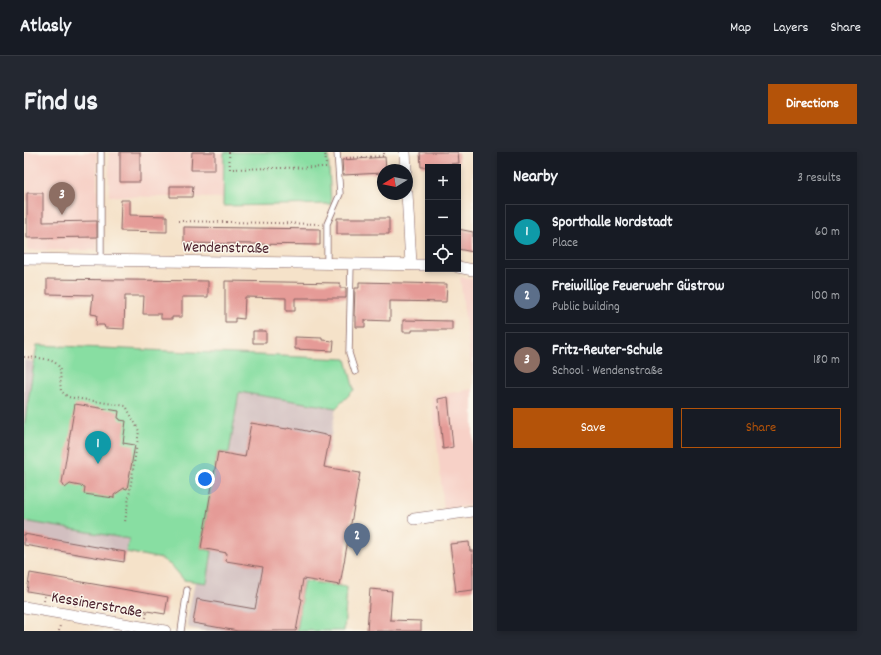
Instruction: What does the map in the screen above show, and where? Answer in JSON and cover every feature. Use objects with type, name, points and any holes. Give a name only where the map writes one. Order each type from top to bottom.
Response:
[{"type":"street","points":[[405,152],[406,164]]},
{"type":"street","points":[[407,200],[411,264]]},
{"type":"street","name":"Wendenstraße","points":[[24,260],[425,265]]},
{"type":"street","points":[[461,268],[473,270]]},
{"type":"street","points":[[414,519],[473,511]]},
{"type":"street","name":"Kessinerstraße","points":[[24,607],[165,631]]},
{"type":"lane","points":[[101,152],[101,260]]},
{"type":"lane","points":[[327,263],[327,224],[340,194],[337,152]]},
{"type":"lane","points":[[351,264],[349,353],[355,372]]},
{"type":"lane","points":[[181,631],[187,590]]},
{"type":"path","points":[[229,152],[230,169],[326,167],[325,152]]},
{"type":"path","points":[[337,159],[384,156],[384,152]]},
{"type":"path","points":[[178,221],[327,224]]},
{"type":"path","points":[[24,357],[52,361],[58,365],[61,370],[60,391],[68,398],[126,406],[139,431],[125,522]]},
{"type":"shaded area","points":[[24,152],[97,152],[97,250],[27,250],[27,181],[24,181]]},
{"type":"shaded area","points":[[109,152],[224,152],[224,198],[109,196]]},
{"type":"shaded area","points":[[460,277],[473,279],[473,383]]},
{"type":"shaded area","points":[[24,360],[35,362],[24,426]]},
{"type":"shaded area","points":[[473,389],[473,505],[444,510],[432,396]]},
{"type":"shaded area","points":[[239,391],[336,408],[301,598],[303,599],[297,631],[205,631],[189,628],[187,623],[195,581],[207,583],[212,551],[201,548],[218,451],[229,453]]},
{"type":"shaded area","points":[[24,521],[129,539],[124,563],[24,546]]},
{"type":"green space","points":[[224,152],[328,152],[331,204],[223,206]]},
{"type":"green space","points":[[37,345],[346,359],[354,390],[336,408],[239,392],[229,453],[218,452],[201,548],[212,551],[207,583],[184,580],[173,567],[162,559],[126,552],[129,539],[24,521],[24,426]]},
{"type":"green space","points":[[304,581],[347,587],[344,631],[297,631],[302,599],[300,598]]},
{"type":"building","points":[[120,152],[140,152],[140,182],[120,182]]},
{"type":"building","points":[[192,152],[215,152],[215,170],[191,170]]},
{"type":"building","points":[[420,152],[458,152],[459,163],[425,164],[425,167],[421,167]]},
{"type":"building","points":[[385,157],[386,164],[377,164],[377,173],[343,175],[342,160]]},
{"type":"building","points":[[170,186],[193,186],[192,197],[170,197]]},
{"type":"building","points":[[27,193],[43,193],[43,222],[97,221],[97,237],[27,238]]},
{"type":"building","points":[[121,200],[130,200],[130,215],[167,216],[167,232],[120,231]]},
{"type":"building","points":[[337,218],[389,218],[389,234],[337,234]]},
{"type":"building","points":[[184,227],[320,229],[320,245],[184,243]]},
{"type":"building","points":[[461,230],[473,232],[473,252],[461,250]]},
{"type":"building","points":[[47,279],[208,281],[208,297],[182,297],[182,317],[161,319],[161,314],[143,314],[144,296],[125,296],[124,329],[105,328],[104,325],[96,325],[97,315],[91,314],[93,295],[47,294]]},
{"type":"building","points":[[225,281],[340,283],[340,288],[346,288],[346,298],[295,298],[295,311],[286,311],[286,298],[245,297],[244,319],[235,318],[235,322],[225,322]]},
{"type":"building","points":[[359,282],[447,284],[446,302],[390,301],[390,321],[365,320],[365,327],[356,327],[356,316],[354,316],[355,288],[359,288]]},
{"type":"building","points":[[403,320],[452,321],[452,330],[412,330],[412,332],[403,332]]},
{"type":"building","points":[[253,331],[266,331],[266,343],[253,343]]},
{"type":"building","points":[[295,337],[322,338],[322,340],[334,341],[333,351],[295,349]]},
{"type":"building","points":[[448,397],[453,447],[443,449],[438,399]]},
{"type":"building","points":[[75,404],[119,411],[118,418],[126,421],[123,443],[135,445],[127,489],[124,488],[114,495],[114,498],[84,494],[85,487],[70,484],[65,488],[62,483]]},
{"type":"building","points":[[251,423],[287,429],[288,427],[330,436],[324,467],[360,473],[340,585],[303,579],[300,598],[302,599],[296,631],[238,631],[193,623],[197,599],[255,609],[263,567],[226,561],[227,553],[201,548],[218,452],[245,457]]},
{"type":"building","points":[[24,534],[125,552],[124,562],[24,545]]},
{"type":"building","points":[[469,542],[470,551],[473,551],[473,590],[456,592],[450,544]]},
{"type":"building","points":[[30,573],[168,597],[165,614],[27,591]]},
{"type":"building","points":[[370,589],[392,591],[390,620],[421,621],[421,631],[367,631]]},
{"type":"place","name":"Fritz-Reuter-Schule","points":[[62,215]]},
{"type":"place","name":"Sporthalle Nordstadt","points":[[98,464]]},
{"type":"place","name":"Freiwillige Feuerwehr Güstrow","points":[[357,556]]}]
